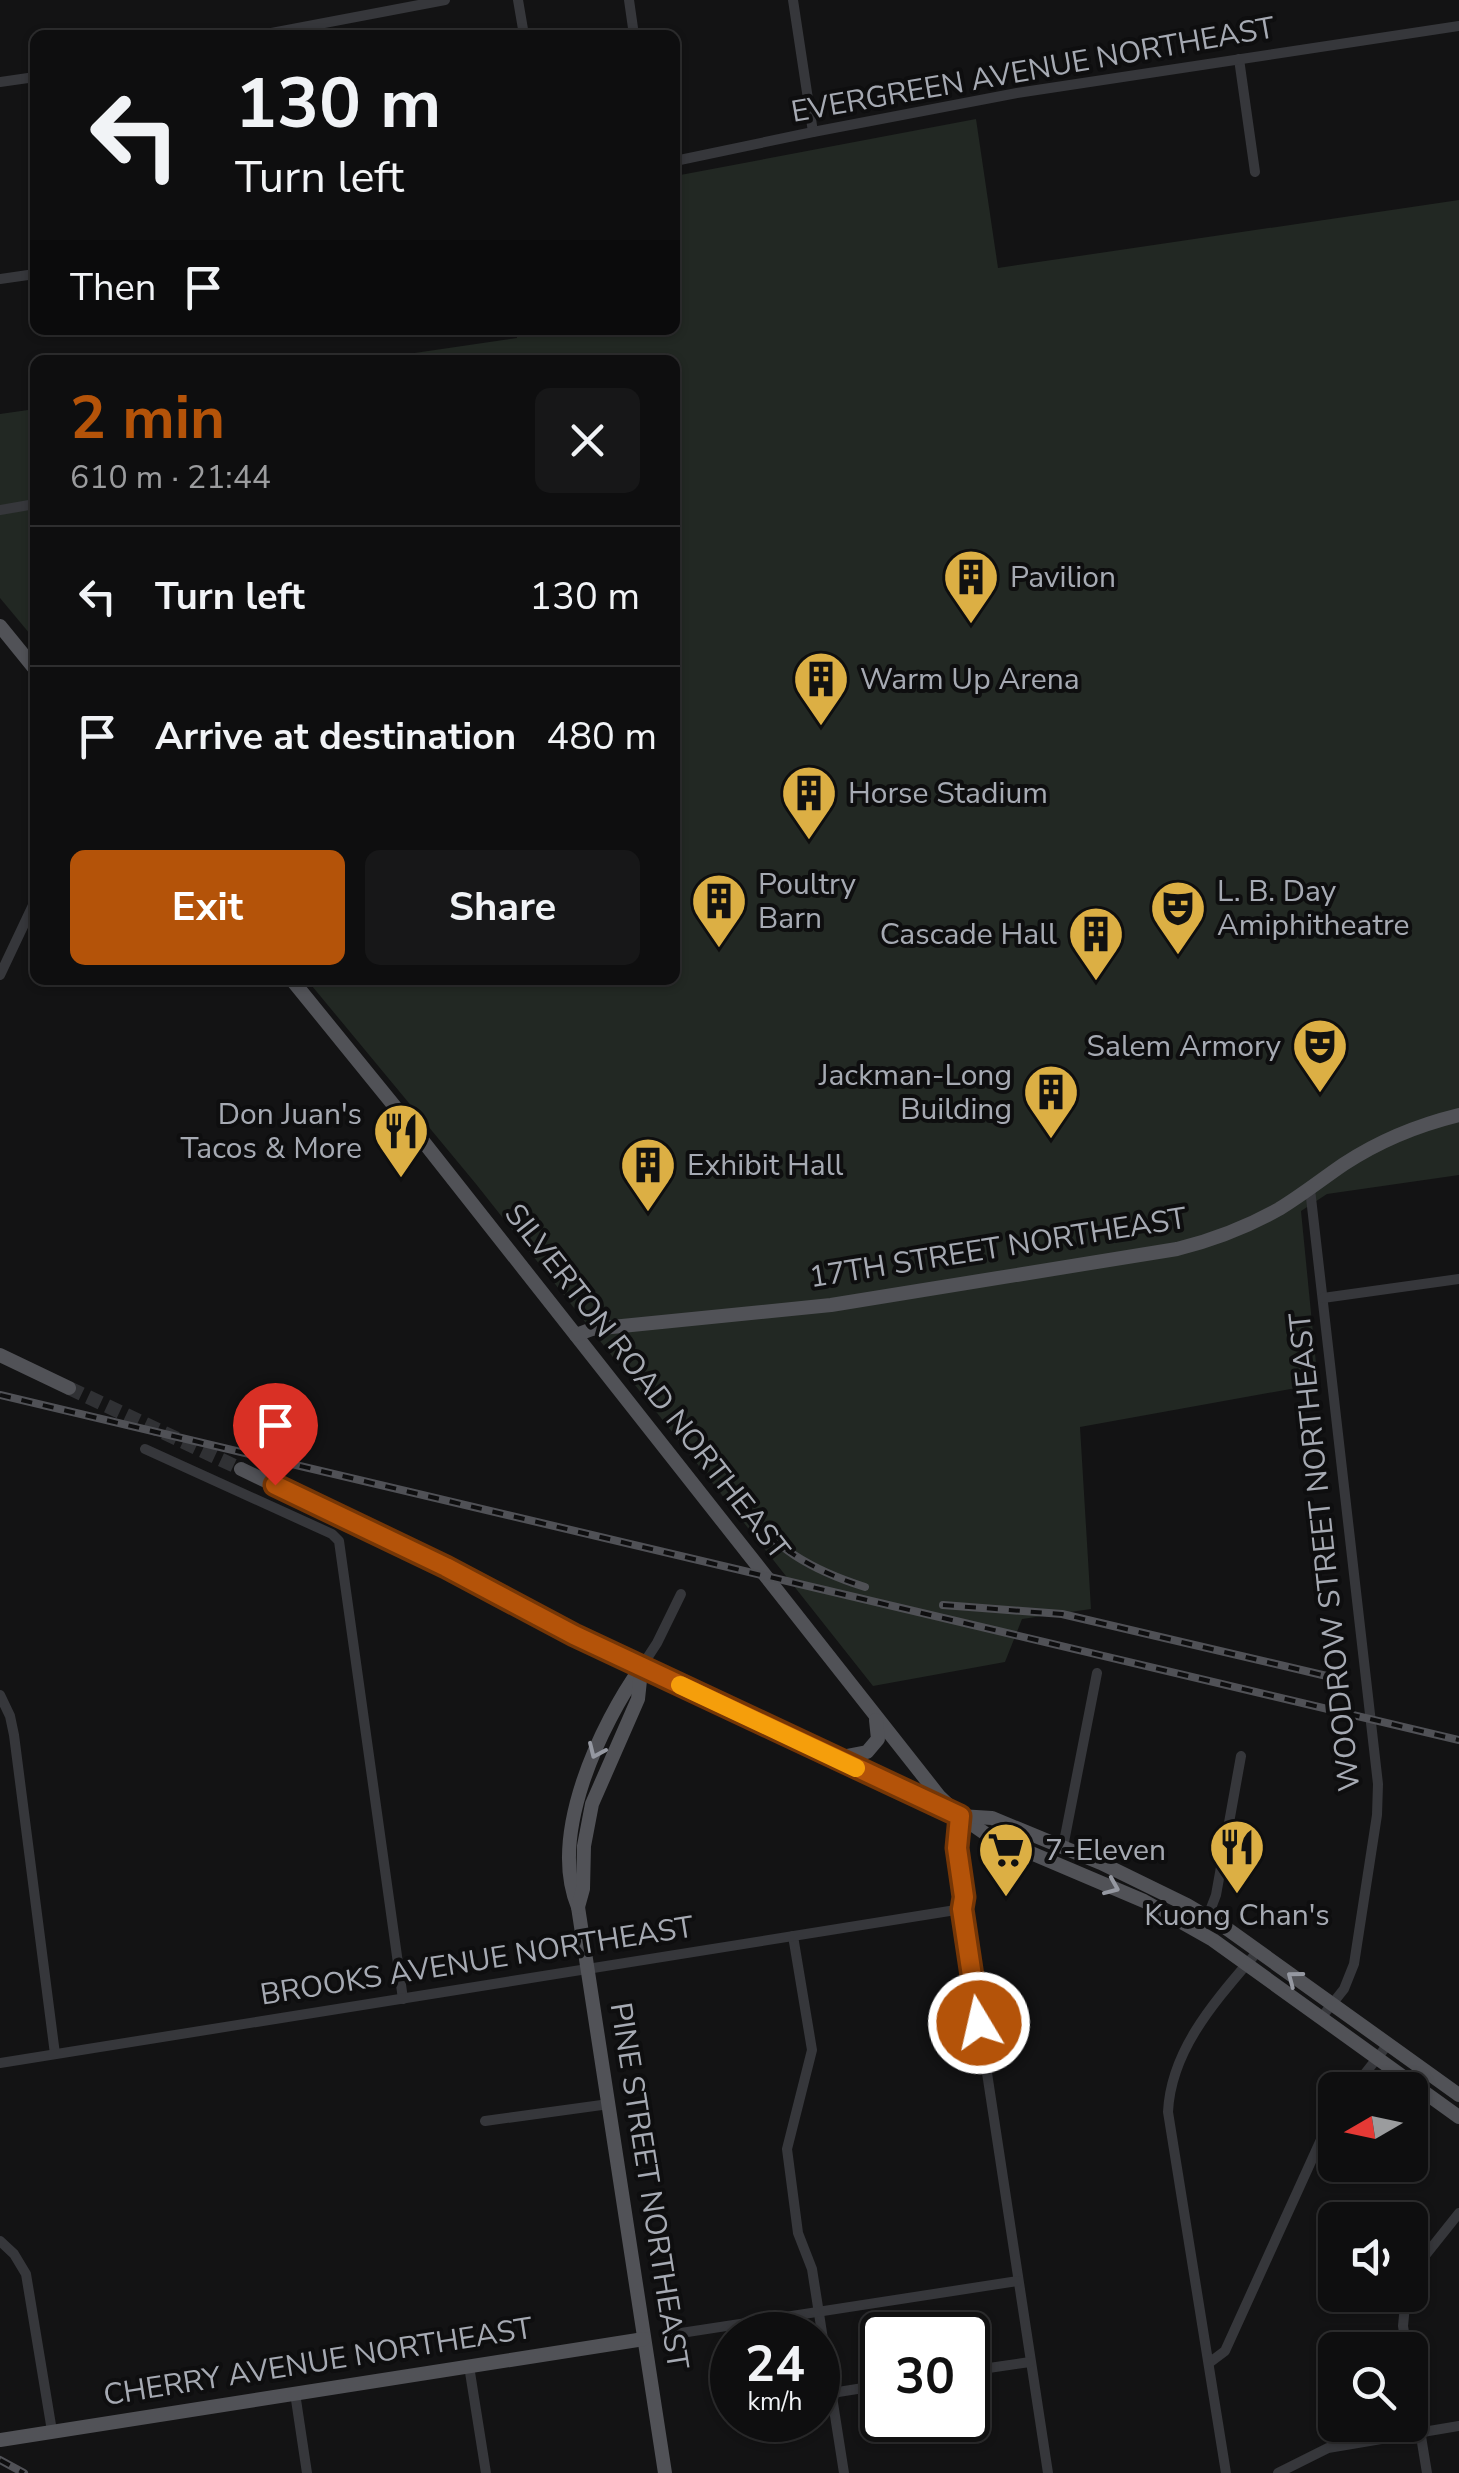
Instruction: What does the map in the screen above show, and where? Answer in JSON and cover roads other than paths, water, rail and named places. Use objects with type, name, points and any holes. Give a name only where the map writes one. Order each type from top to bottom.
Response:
[{"type":"main road","points":[[0,626],[30,663]]},
{"type":"main road","name":"SILVERTON ROAD NORTHEAST","points":[[296,985],[932,1788],[960,1816]]},
{"type":"main road","name":"17TH STREET NORTHEAST","points":[[576,1335],[592,1330],[831,1304],[1162,1252],[1231,1232],[1278,1209],[1379,1144],[1459,1115]]},
{"type":"main road","points":[[0,1355],[69,1388]]},
{"type":"main road","points":[[240,1469],[446,1567],[574,1635],[960,1816],[986,1834],[1144,1901],[1247,1964],[1459,2117]]},
{"type":"main road","name":"PINE STREET NORTHEAST","points":[[642,1666],[623,1692],[583,1782],[570,1831],[568,1863],[588,1969],[665,2473]]},
{"type":"main road","points":[[835,1758],[860,1755],[873,1746],[879,1730],[875,1715]]},
{"type":"main road","points":[[960,1816],[992,1818],[1138,1880],[1208,1916],[1459,2094]]},
{"type":"main road","name":"CHERRY AVENUE NORTHEAST","points":[[0,2440],[644,2338]]},
{"type":"street","points":[[288,30],[445,0]]},
{"type":"street","points":[[518,0],[523,30]]},
{"type":"street","points":[[629,0],[633,30]]},
{"type":"street","points":[[793,0],[813,132]]},
{"type":"street","name":"EVERGREEN AVENUE NORTHEAST","points":[[680,160],[1017,93],[1459,26]]},
{"type":"street","points":[[1239,59],[1255,172]]},
{"type":"street","points":[[0,82],[30,78]]},
{"type":"street","points":[[0,280],[30,275]]},
{"type":"street","points":[[0,510],[30,505]]},
{"type":"street","points":[[0,975],[30,912]]},
{"type":"street","name":"WOODROW STREET NORTHEAST","points":[[1310,1189],[1378,1784],[1377,1815],[1354,1964],[1344,1988],[1321,2018]]},
{"type":"street","points":[[1323,1298],[1459,1279]]},
{"type":"street","points":[[146,1448],[332,1534],[339,1541],[403,1999]]},
{"type":"street","name":"PINE STREET NORTHEAST","points":[[642,1666],[681,1594]]},
{"type":"street","points":[[1062,1847],[1097,1673]]},
{"type":"street","points":[[0,1694],[14,1734],[55,2054]]},
{"type":"street","points":[[1198,1932],[1216,1895],[1241,1756]]},
{"type":"street","points":[[960,1816],[957,1848],[962,1909],[1048,2473]]},
{"type":"street","name":"BROOKS AVENUE NORTHEAST","points":[[0,2063],[962,1909]]},
{"type":"street","points":[[792,1936],[812,2050],[787,2162],[798,2232],[812,2269],[819,2311]]},
{"type":"street","points":[[1226,2473],[1168,2112],[1169,2090],[1197,2028],[1258,1951]]},
{"type":"street","points":[[1366,2072],[1389,2043]]},
{"type":"street","points":[[485,2121],[608,2104]]},
{"type":"street","points":[[1209,2362],[1225,2351],[1318,2146]]},
{"type":"street","points":[[1428,2252],[1459,2213]]},
{"type":"street","points":[[0,2241],[26,2274],[52,2431]]},
{"type":"street","points":[[668,2335],[1018,2281]]},
{"type":"street","points":[[990,2368],[1030,2362]]},
{"type":"street","points":[[469,2366],[486,2473]]},
{"type":"street","points":[[295,2393],[307,2473]]},
{"type":"street","points":[[1428,2431],[1459,2426]]},
{"type":"street","points":[[839,2442],[844,2473]]},
{"type":"street","points":[[1278,2473],[1328,2448],[1362,2442]]},
{"type":"street","points":[[1422,2442],[1427,2473]]},
{"type":"tunnel","points":[[69,1388],[241,1469]]},
{"type":"railway","points":[[0,1395],[1459,1740]]},
{"type":"railway","points":[[738,1505],[795,1555],[827,1573],[865,1587]]},
{"type":"railway","points":[[943,1605],[1062,1614],[1331,1677]]},
{"type":"railway","points":[[0,2460],[24,2473]]},
{"type":"place","name":"Pavilion","points":[[971,626]]},
{"type":"place","name":"Warm Up Arena","points":[[821,728]]},
{"type":"place","name":"Horse Stadium","points":[[809,842]]},
{"type":"place","name":"Poultry Barn","points":[[719,950]]},
{"type":"place","name":"L. B. Day Amiphitheatre","points":[[1178,957]]},
{"type":"place","name":"Cascade Hall","points":[[1096,983]]},
{"type":"place","name":"Salem Armory","points":[[1320,1095]]},
{"type":"place","name":"Jackman-Long Building","points":[[1051,1141]]},
{"type":"place","name":"Don Juan's Tacos & More","points":[[401,1180]]},
{"type":"place","name":"Exhibit Hall","points":[[648,1214]]},
{"type":"place","name":"Kuong Chan's","points":[[1237,1896]]},
{"type":"place","name":"7-Eleven","points":[[1006,1899]]}]
